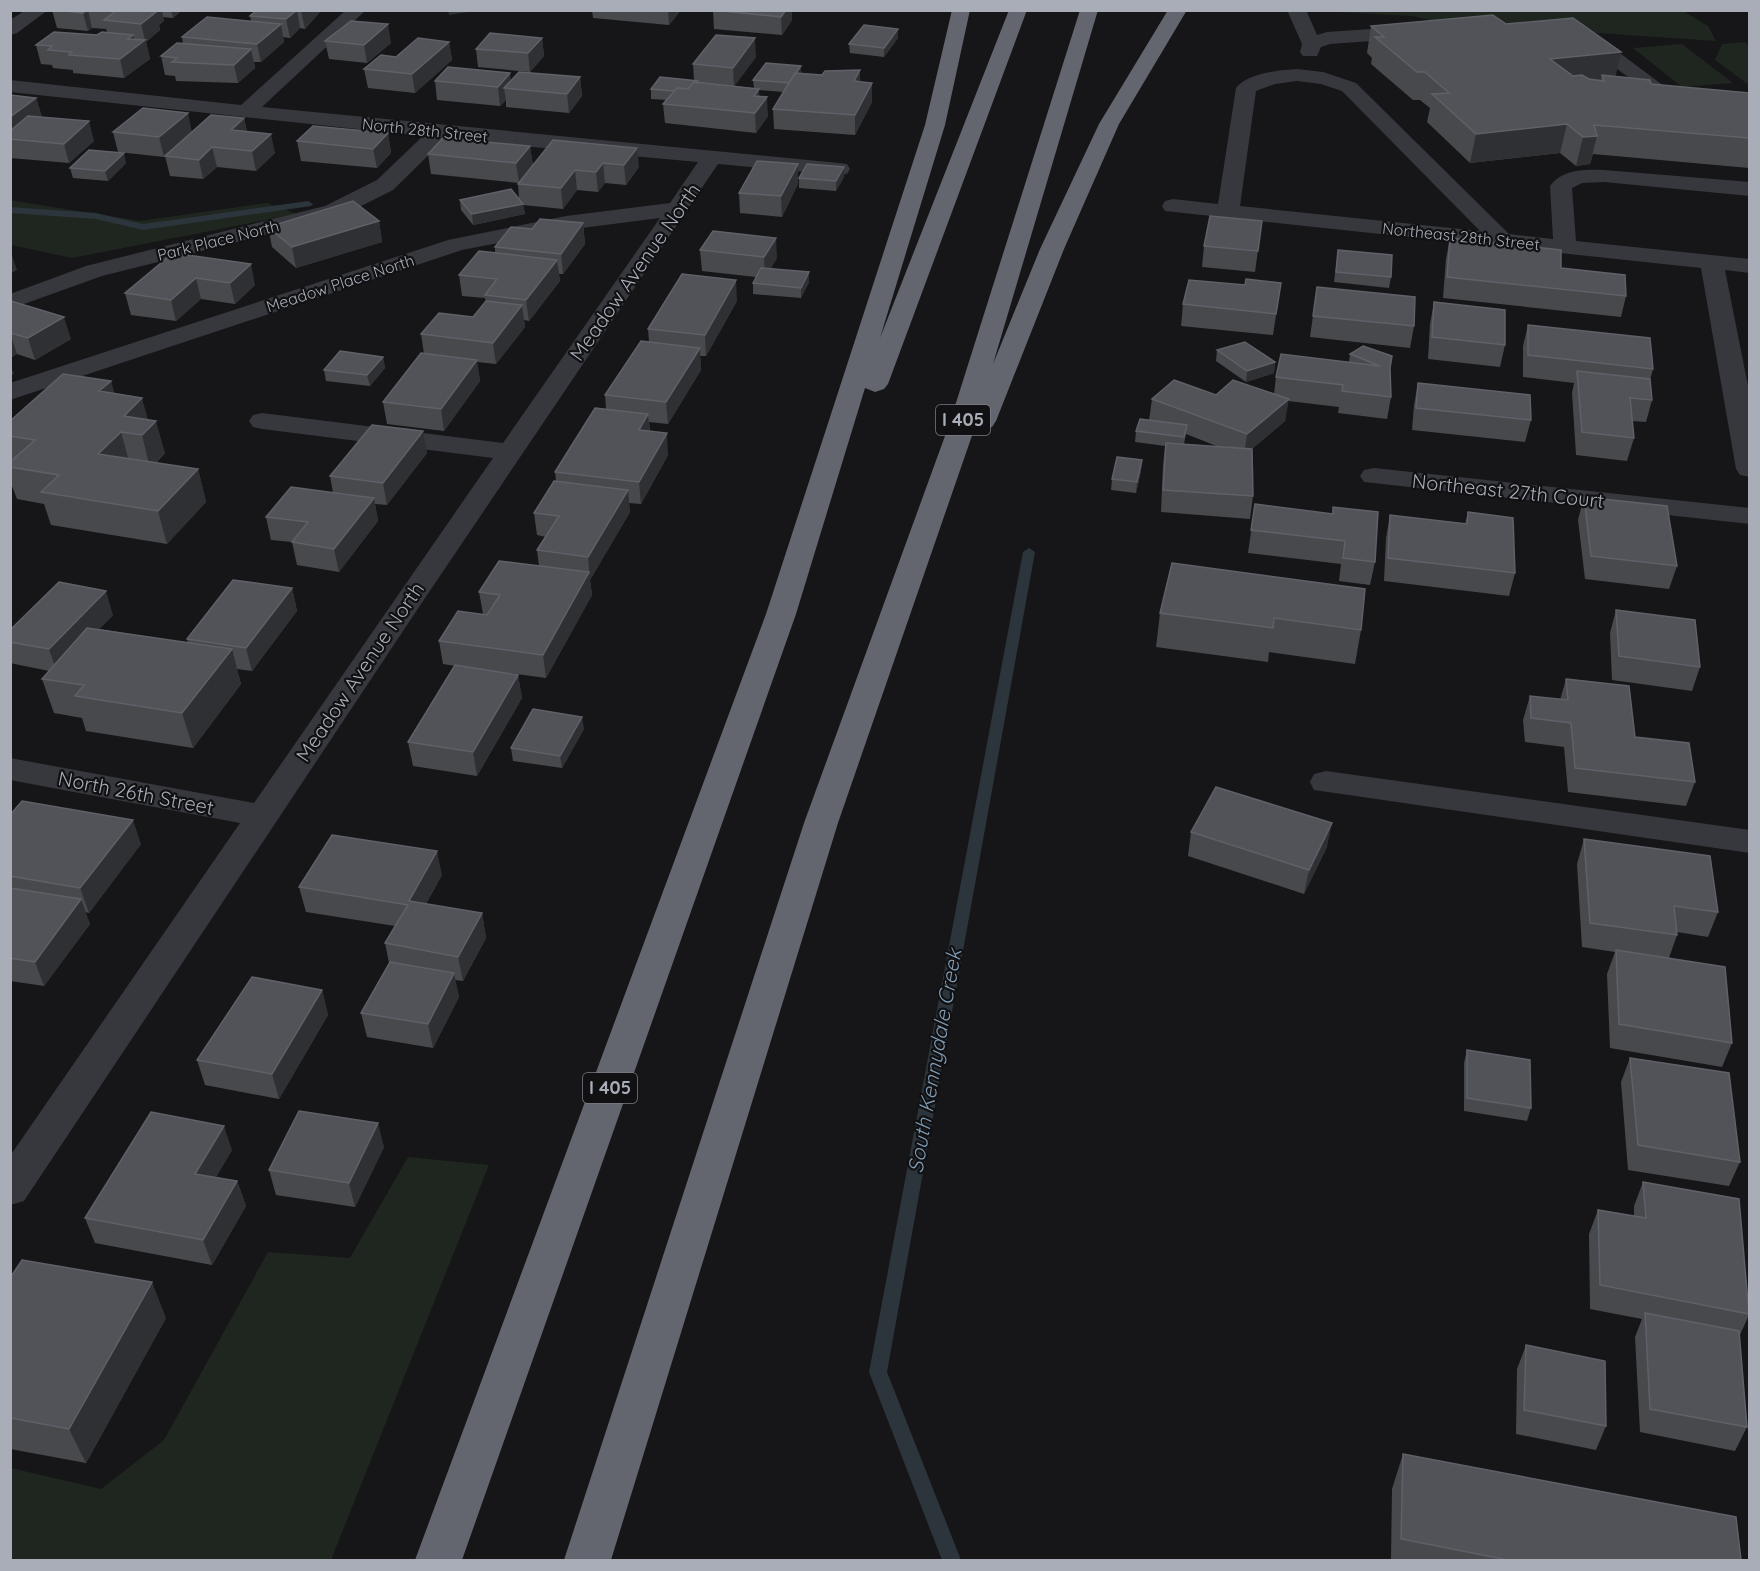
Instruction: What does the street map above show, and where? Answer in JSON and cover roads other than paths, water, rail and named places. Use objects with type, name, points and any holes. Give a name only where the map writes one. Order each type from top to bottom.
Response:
[{"type":"highway","points":[[781,614],[935,126],[961,10]]},
{"type":"highway","name":"I 405","points":[[438,1560],[781,614],[879,372],[1018,10]]},
{"type":"highway","name":"I 405","points":[[586,1560],[821,823],[962,425],[1089,10]]},
{"type":"highway","points":[[821,823],[1052,249],[1109,124],[1178,10]]},
{"type":"street","points":[[12,27],[39,10]]},
{"type":"street","points":[[246,111],[357,10]]},
{"type":"street","points":[[1296,10],[1311,48],[1327,38],[1429,31]]},
{"type":"street","points":[[1556,38],[1585,43],[1602,49],[1678,104]]},
{"type":"street","points":[[1228,211],[1246,88],[1263,80],[1285,75],[1307,75],[1331,79],[1349,87],[1502,240]]},
{"type":"street","name":"North 28th Street","points":[[10,86],[440,132],[839,169]]},
{"type":"street","name":"Park Place North","points":[[10,302],[94,272],[333,211],[385,185],[440,132]]},
{"type":"street","name":"Meadow Avenue North","points":[[10,1189],[712,158]]},
{"type":"street","points":[[1565,247],[1561,186],[1569,179],[1581,176],[1604,176],[1749,189]]},
{"type":"street","name":"Northeast 28th Street","points":[[1173,206],[1749,266]]},
{"type":"street","name":"Meadow Place North","points":[[10,392],[456,245],[608,215],[678,209]]},
{"type":"street","points":[[1712,263],[1742,390],[1749,469]]},
{"type":"street","points":[[262,421],[510,452]]},
{"type":"street","name":"Northeast 27th Court","points":[[1374,476],[1749,516]]},
{"type":"street","name":"North 26th Street","points":[[10,769],[262,816]]},
{"type":"street","points":[[1326,782],[1749,842]]},
{"type":"waterway","name":"South Kennydale Creek","points":[[10,210],[96,216],[143,227],[308,204]]},
{"type":"waterway","name":"South Kennydale Creek","points":[[951,1560],[878,1372],[1029,552]]}]
